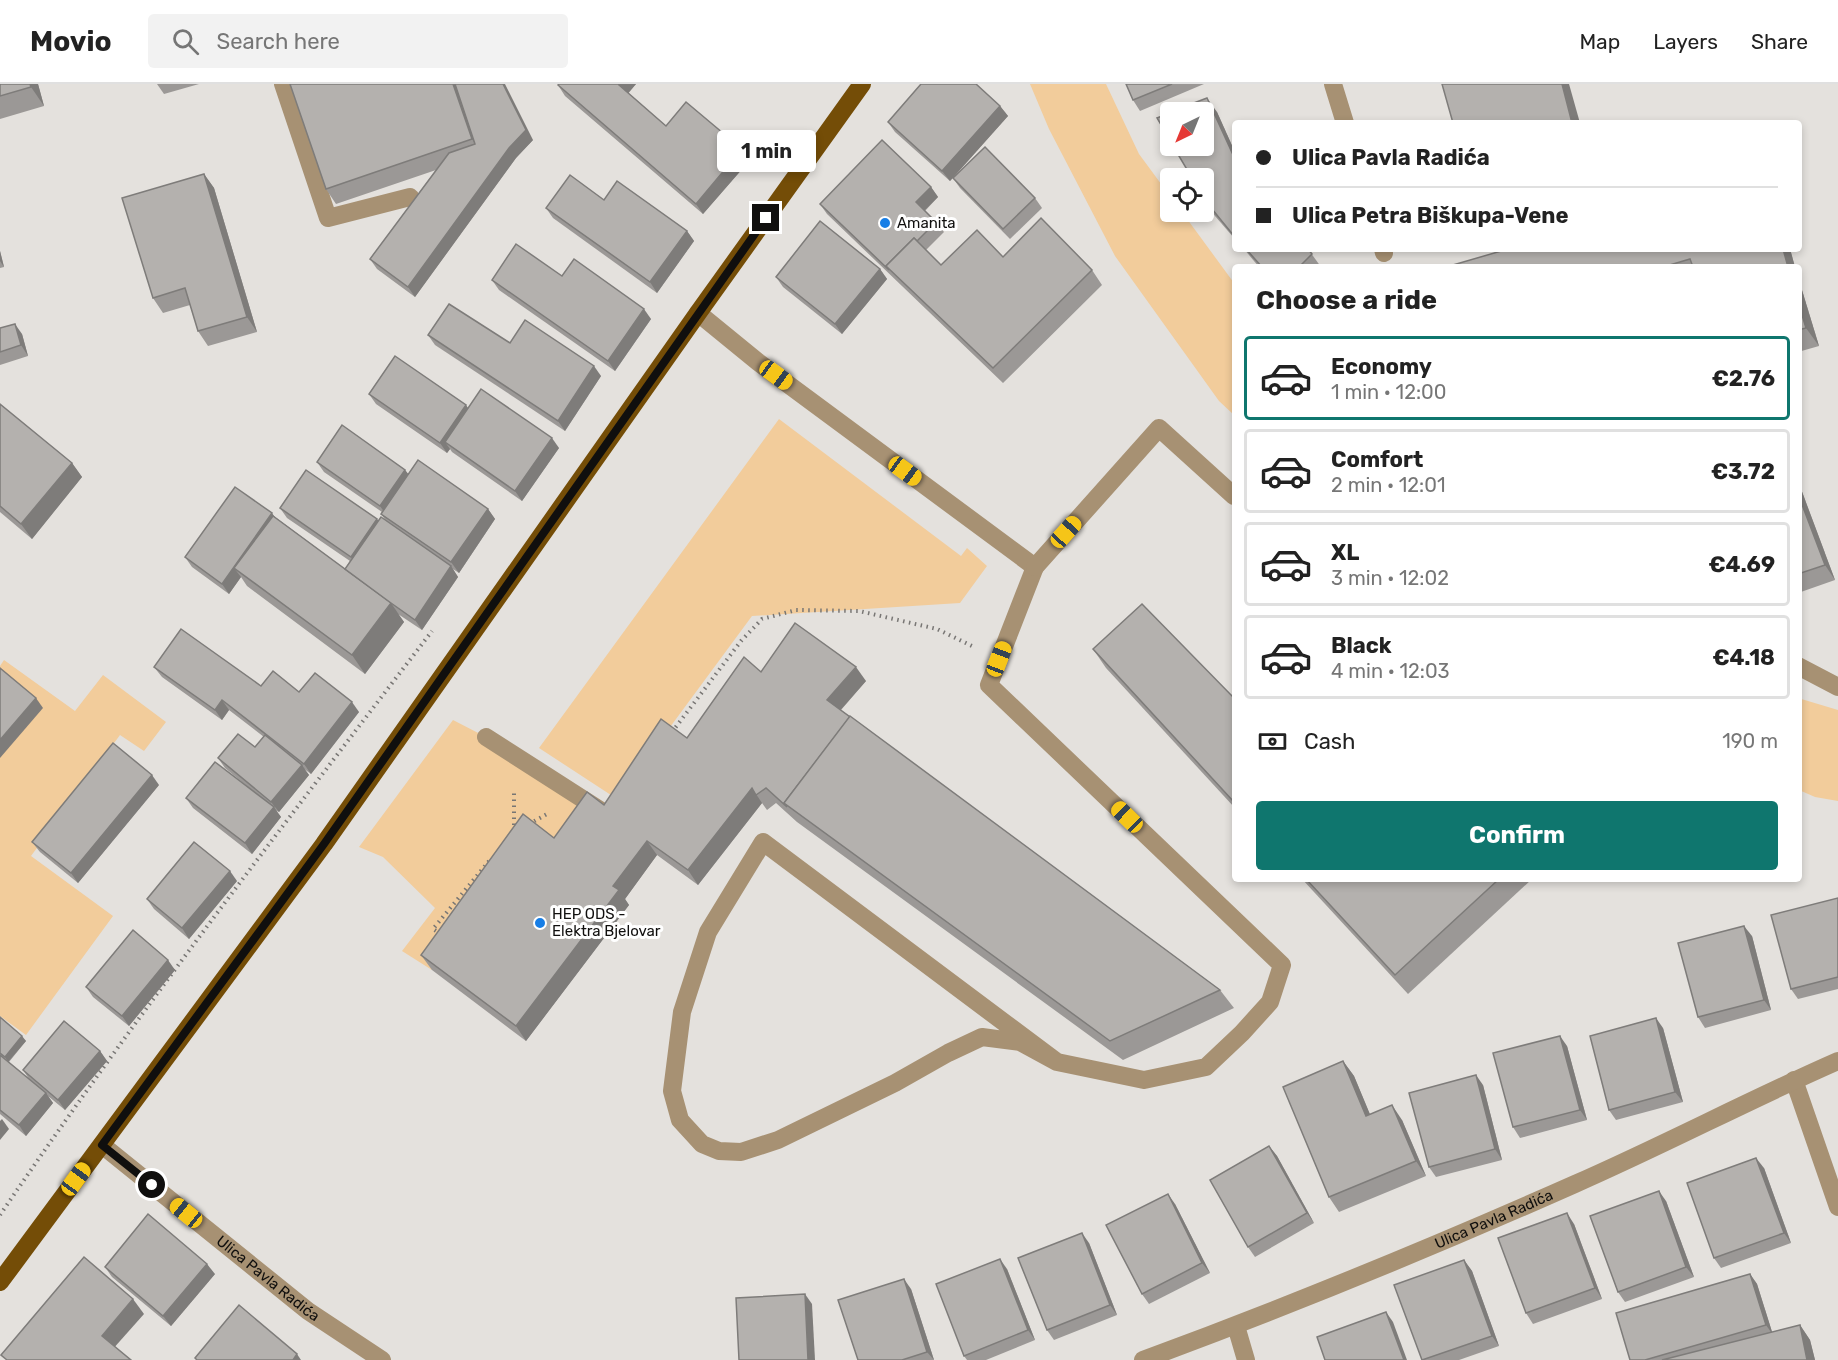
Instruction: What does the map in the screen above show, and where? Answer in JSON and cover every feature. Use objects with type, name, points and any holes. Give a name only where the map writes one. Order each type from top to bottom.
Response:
[{"type":"main road","points":[[0,1282],[324,844],[862,84]]},
{"type":"street","points":[[283,84],[328,218],[410,197]]},
{"type":"street","points":[[1333,84],[1344,120]]},
{"type":"street","points":[[698,313],[758,362],[1035,567]]},
{"type":"street","points":[[1057,1062],[763,842],[708,932],[682,1012],[672,1091],[680,1120],[702,1144],[720,1151],[741,1152],[778,1140],[828,1117],[982,1037],[1020,1042],[1057,1062],[1144,1080],[1206,1067],[1242,1033],[1270,1002],[1282,965],[990,685],[1035,567],[1159,428],[1232,494]]},
{"type":"street","points":[[1802,668],[1838,687]]},
{"type":"street","points":[[486,737],[609,816]]},
{"type":"street","name":"Ulica Pavla Radića","points":[[1143,1360],[1236,1326],[1577,1184],[1838,1061]]},
{"type":"street","points":[[1794,1080],[1838,1207]]},
{"type":"street","name":"Ulica Pavla Radića","points":[[102,1145],[308,1311],[382,1360]]},
{"type":"street","points":[[1236,1326],[1246,1360]]},
{"type":"path","points":[[671,733],[741,641],[762,619],[796,610],[859,611],[937,629],[999,659]]},
{"type":"path","points":[[0,1215],[87,1090],[337,753],[435,627]]},
{"type":"path","points":[[514,832],[581,796]]},
{"type":"path","points":[[442,935],[433,928],[492,858]]},
{"type":"shaded area","points":[[1030,84],[1106,84],[1139,154],[1160,182],[1160,222],[1189,222],[1232,280],[1232,413],[1219,401],[1115,256],[1049,129]]},
{"type":"shaded area","points":[[779,419],[961,556],[967,548],[987,566],[960,603],[752,616],[617,799],[539,748]]},
{"type":"shaded area","points":[[4,660],[75,711],[103,675],[166,722],[144,751],[120,735],[31,856],[113,916],[26,1035],[0,1016],[0,666]]},
{"type":"shaded area","points":[[1802,699],[1838,710],[1838,801],[1815,797],[1802,791]]},
{"type":"shaded area","points":[[453,720],[486,737],[597,806],[564,853],[533,829],[432,970],[402,951],[435,908],[383,857],[359,847]]},
{"type":"building","points":[[0,84],[30,84],[31,87],[0,96]]},
{"type":"building","points":[[290,84],[453,84],[472,139],[326,189]]},
{"type":"building","points":[[455,84],[503,84],[526,130],[509,148],[408,287],[370,259],[449,153],[475,144]]},
{"type":"building","points":[[559,84],[620,84],[666,126],[686,102],[742,149],[696,204]]},
{"type":"building","points":[[921,84],[976,84],[1000,106],[942,171],[888,122]]},
{"type":"building","points":[[1126,84],[1172,84],[1133,100]]},
{"type":"building","points":[[1442,84],[1562,84],[1571,120],[1452,120]]},
{"type":"building","points":[[1207,98],[1209,102],[1196,102]]},
{"type":"building","points":[[1214,113],[1232,153],[1232,234],[1214,211],[1214,168],[1186,168],[1179,156],[1214,156]]},
{"type":"building","name":"Amanita","points":[[882,140],[931,187],[916,202],[936,222],[917,241],[914,238],[886,266],[889,270],[820,204]]},
{"type":"building","points":[[985,147],[1035,198],[1003,229],[953,178]]},
{"type":"building","points":[[204,174],[247,317],[198,331],[185,288],[153,298],[122,198]]},
{"type":"building","points":[[570,175],[604,200],[617,181],[687,231],[650,282],[546,208]]},
{"type":"building","points":[[1041,218],[1092,270],[993,368],[886,266],[914,238],[941,265],[977,230],[1003,257]]},
{"type":"building","points":[[820,221],[880,269],[835,324],[776,277]]},
{"type":"building","points":[[516,244],[562,276],[574,259],[644,309],[608,361],[492,280]]},
{"type":"building","points":[[1249,252],[1310,252],[1312,254],[1302,264],[1259,264]]},
{"type":"building","points":[[1498,252],[1784,252],[1787,264],[1692,264],[1690,259],[1673,264],[1456,264]]},
{"type":"building","points":[[449,304],[510,343],[525,320],[594,366],[558,421],[428,335]]},
{"type":"building","points":[[1802,315],[1806,328],[1802,329]]},
{"type":"building","points":[[15,324],[21,345],[0,352],[0,328]]},
{"type":"building","points":[[395,356],[466,405],[440,443],[369,394]]},
{"type":"building","points":[[481,389],[552,438],[515,491],[445,442]]},
{"type":"building","points":[[0,404],[72,463],[21,524],[0,506]]},
{"type":"building","points":[[342,425],[405,470],[380,506],[317,462]]},
{"type":"building","points":[[418,460],[488,509],[451,562],[381,514]]},
{"type":"building","points":[[306,470],[377,519],[351,557],[280,508]]},
{"type":"building","points":[[235,487],[272,513],[222,584],[185,557]]},
{"type":"building","points":[[1802,505],[1825,565],[1802,573]]},
{"type":"building","points":[[273,516],[391,603],[352,655],[234,568]]},
{"type":"building","points":[[381,517],[451,566],[415,620],[345,569]]},
{"type":"building","points":[[1142,604],[1232,696],[1232,800],[1093,649]]},
{"type":"building","points":[[795,623],[856,667],[827,700],[850,717],[784,803],[787,807],[766,788],[756,795],[752,788],[688,870],[647,841],[613,886],[619,890],[516,1026],[421,955],[523,814],[554,838],[587,792],[604,805],[661,719],[687,738],[744,657],[761,672]]},
{"type":"building","points":[[181,629],[261,686],[273,671],[299,692],[315,673],[352,702],[304,764],[222,700],[215,710],[154,667]]},
{"type":"building","points":[[0,668],[36,698],[0,740]]},
{"type":"building","points":[[850,716],[1220,990],[1110,1041],[784,803]]},
{"type":"building","points":[[238,734],[255,747],[265,735],[302,765],[271,802],[218,758]]},
{"type":"building","points":[[113,743],[152,775],[71,873],[32,842]]},
{"type":"building","points":[[215,762],[274,807],[245,843],[186,798]]},
{"type":"building","points":[[194,842],[230,871],[182,928],[147,899]]},
{"type":"building","points":[[1309,882],[1496,882],[1395,975]]},
{"type":"building","points":[[1838,898],[1838,977],[1791,989],[1771,915]]},
{"type":"building","points":[[1744,926],[1764,1000],[1698,1017],[1678,943]]},
{"type":"building","points":[[133,930],[168,960],[122,1016],[86,987]]},
{"type":"building","points":[[0,1017],[22,1036],[5,1057],[0,1053]]},
{"type":"building","points":[[1656,1018],[1675,1092],[1609,1110],[1590,1036]]},
{"type":"building","points":[[64,1021],[100,1051],[58,1100],[23,1070]]},
{"type":"building","points":[[1560,1036],[1580,1110],[1513,1127],[1493,1053]]},
{"type":"building","points":[[0,1055],[46,1093],[19,1125],[0,1110]]},
{"type":"building","points":[[1343,1061],[1366,1116],[1392,1105],[1416,1161],[1329,1197],[1283,1087]]},
{"type":"building","points":[[1476,1075],[1495,1149],[1429,1167],[1409,1093]]},
{"type":"building","points":[[1269,1146],[1307,1213],[1248,1247],[1210,1180]]},
{"type":"building","points":[[1756,1158],[1784,1233],[1714,1258],[1687,1183]]},
{"type":"building","points":[[1659,1191],[1686,1267],[1618,1292],[1590,1216]]},
{"type":"building","points":[[1168,1194],[1202,1263],[1142,1294],[1106,1225]]},
{"type":"building","points":[[1567,1213],[1595,1288],[1526,1313],[1498,1238]]},
{"type":"building","points":[[148,1214],[207,1264],[163,1316],[105,1267]]},
{"type":"building","points":[[1082,1233],[1110,1305],[1047,1330],[1018,1258]]},
{"type":"building","points":[[84,1257],[133,1299],[102,1336],[131,1360],[7,1360],[1,1355]]},
{"type":"building","points":[[1000,1259],[1028,1330],[964,1356],[936,1284]]},
{"type":"building","points":[[1464,1260],[1492,1336],[1422,1360],[1394,1285]]},
{"type":"building","points":[[1750,1274],[1766,1325],[1645,1360],[1630,1360],[1616,1313]]},
{"type":"building","points":[[904,1279],[927,1352],[902,1360],[858,1360],[838,1300]]},
{"type":"building","points":[[805,1294],[808,1360],[739,1360],[736,1298]]},
{"type":"building","points":[[239,1305],[297,1354],[293,1360],[197,1360],[195,1358]]},
{"type":"building","points":[[1386,1312],[1404,1360],[1325,1360],[1317,1337]]},
{"type":"building","points":[[1800,1325],[1807,1360],[1662,1360]]},
{"type":"place","name":"Amanita","points":[[885,223]]},
{"type":"place","name":"HEP ODS - Elektra Bjelovar","points":[[540,923]]},
{"type":"route","points":[[152,1185],[102,1145],[324,844],[766,218]]}]
